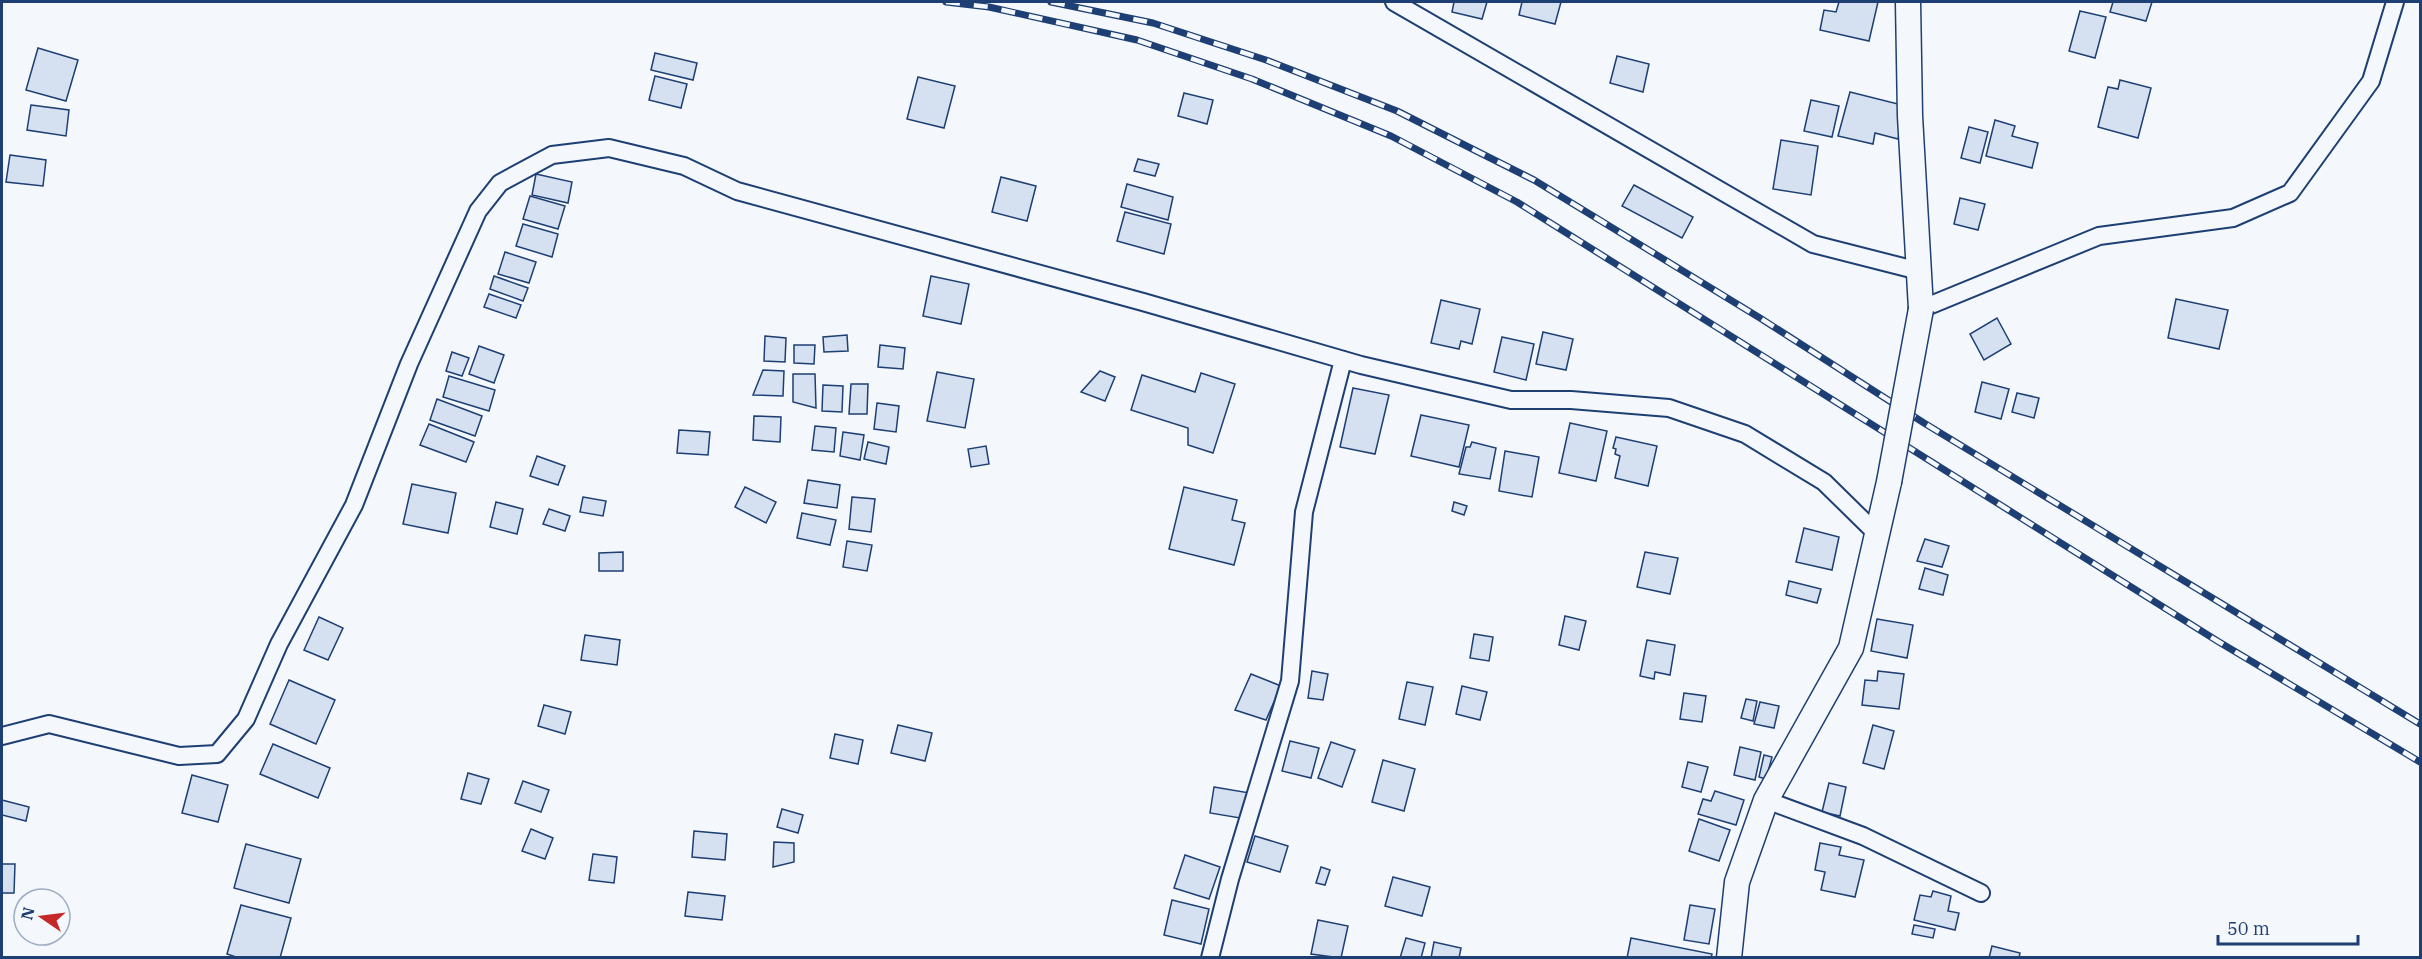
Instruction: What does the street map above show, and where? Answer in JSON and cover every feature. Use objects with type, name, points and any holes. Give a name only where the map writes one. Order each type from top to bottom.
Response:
[{"type":"main road","points":[[1728,957],[1737,882],[1766,800],[1851,648],[1889,482],[1922,309],[1910,116],[1908,2]]},
{"type":"street","points":[[1394,2],[1813,244],[1919,271]]},
{"type":"street","points":[[1922,309],[2099,236],[2233,218],[2290,193],[2371,81],[2395,2]]},
{"type":"street","points":[[2,736],[49,724],[179,756],[217,754],[246,719],[279,644],[354,505],[409,364],[478,212],[500,183],[552,155],[609,148],[684,166],[737,191],[1131,299],[1343,360],[1510,400],[1570,400],[1670,408],[1745,434],[1824,482],[1877,534]]},
{"type":"street","points":[[1210,957],[1230,879],[1290,681],[1304,512],[1343,360]]},
{"type":"street","points":[[1766,800],[1863,836],[1981,893]]},
{"type":"building","points":[[1454,2],[1487,2],[1482,19],[1452,12]]},
{"type":"building","points":[[1522,2],[1561,2],[1555,24],[1519,15]]},
{"type":"building","points":[[1839,2],[1878,2],[1869,41],[1820,30],[1824,10],[1836,12]]},
{"type":"building","points":[[2113,2],[2152,2],[2146,21],[2110,12]]},
{"type":"building","points":[[2080,11],[2106,17],[2095,58],[2069,51]]},
{"type":"building","points":[[38,48],[78,60],[66,101],[26,90]]},
{"type":"building","points":[[655,53],[697,63],[693,80],[651,70]]},
{"type":"building","points":[[1617,56],[1649,64],[1643,92],[1610,83]]},
{"type":"building","points":[[655,76],[687,84],[681,108],[649,100]]},
{"type":"building","points":[[918,77],[955,86],[944,128],[907,119]]},
{"type":"building","points":[[2120,80],[2151,88],[2138,138],[2098,127],[2108,87],[2118,89]]},
{"type":"building","points":[[1850,92],[1906,106],[1898,139],[1875,133],[1873,144],[1838,136]]},
{"type":"building","points":[[1184,93],[1213,100],[1207,124],[1178,116]]},
{"type":"building","points":[[1811,100],[1839,106],[1832,137],[1804,131]]},
{"type":"building","points":[[31,105],[69,110],[66,136],[27,130]]},
{"type":"building","points":[[1995,120],[2015,126],[2012,136],[2038,143],[2032,168],[1986,156]]},
{"type":"building","points":[[1969,127],[1988,132],[1980,163],[1961,158]]},
{"type":"building","points":[[1781,140],[1818,146],[1811,195],[1773,189]]},
{"type":"building","points":[[10,155],[46,160],[43,186],[6,182]]},
{"type":"building","points":[[1138,159],[1159,164],[1155,176],[1134,171]]},
{"type":"building","points":[[536,174],[572,182],[568,203],[532,195]]},
{"type":"building","points":[[1001,177],[1036,186],[1027,221],[992,212]]},
{"type":"building","points":[[1127,184],[1173,197],[1168,220],[1121,207]]},
{"type":"building","points":[[1634,185],[1693,217],[1682,238],[1622,206]]},
{"type":"building","points":[[530,196],[565,206],[558,229],[523,219]]},
{"type":"building","points":[[1960,198],[1985,204],[1978,230],[1954,224]]},
{"type":"building","points":[[1125,212],[1171,224],[1164,254],[1117,241]]},
{"type":"building","points":[[523,224],[558,234],[552,257],[516,246]]},
{"type":"building","points":[[505,252],[536,262],[529,283],[498,274]]},
{"type":"building","points":[[494,276],[528,288],[523,301],[490,289]]},
{"type":"building","points":[[931,276],[969,284],[961,324],[923,316]]},
{"type":"building","points":[[489,294],[521,305],[516,318],[484,307]]},
{"type":"building","points":[[2176,299],[2228,310],[2219,349],[2168,338]]},
{"type":"building","points":[[1441,300],[1480,309],[1472,344],[1461,341],[1459,349],[1431,343]]},
{"type":"building","points":[[1997,318],[2011,344],[1984,360],[1970,334]]},
{"type":"building","points":[[1543,332],[1573,339],[1566,370],[1536,364]]},
{"type":"building","points":[[847,335],[848,351],[824,352],[823,337]]},
{"type":"building","points":[[765,336],[786,338],[785,362],[764,361]]},
{"type":"building","points":[[1502,337],[1534,344],[1526,380],[1494,372]]},
{"type":"building","points":[[794,345],[815,345],[814,364],[794,363]]},
{"type":"building","points":[[880,345],[905,348],[903,369],[878,367]]},
{"type":"building","points":[[479,346],[504,355],[494,383],[469,374]]},
{"type":"building","points":[[452,352],[469,358],[462,376],[446,371]]},
{"type":"building","points":[[763,370],[784,371],[783,396],[753,395]]},
{"type":"building","points":[[1100,371],[1115,377],[1105,401],[1081,392]]},
{"type":"building","points":[[937,372],[974,379],[965,428],[927,421]]},
{"type":"building","points":[[1201,373],[1235,384],[1213,453],[1188,445],[1188,428],[1131,410],[1142,375],[1195,392]]},
{"type":"building","points":[[793,374],[815,374],[816,408],[793,402]]},
{"type":"building","points":[[449,376],[495,390],[489,411],[443,397]]},
{"type":"building","points":[[1982,382],[2009,389],[2001,419],[1975,412]]},
{"type":"building","points":[[851,384],[868,384],[867,414],[849,414]]},
{"type":"building","points":[[823,385],[843,386],[842,412],[822,411]]},
{"type":"building","points":[[1353,388],[1389,395],[1375,454],[1340,447]]},
{"type":"building","points":[[2017,393],[2039,398],[2034,418],[2012,412]]},
{"type":"building","points":[[437,399],[482,416],[475,436],[430,420]]},
{"type":"building","points":[[877,403],[899,406],[896,432],[874,429]]},
{"type":"building","points":[[1421,415],[1469,425],[1459,467],[1411,456]]},
{"type":"building","points":[[754,416],[781,417],[780,442],[753,440]]},
{"type":"building","points":[[1570,423],[1607,431],[1596,481],[1559,473]]},
{"type":"building","points":[[429,424],[474,442],[466,462],[420,445]]},
{"type":"building","points":[[815,426],[836,428],[834,452],[812,450]]},
{"type":"building","points":[[679,430],[710,432],[708,455],[677,453]]},
{"type":"building","points":[[843,432],[864,435],[860,460],[840,456]]},
{"type":"building","points":[[1616,437],[1657,446],[1648,486],[1615,478],[1620,456],[1615,454],[1616,449],[1613,448]]},
{"type":"building","points":[[868,442],[889,447],[886,464],[864,459]]},
{"type":"building","points":[[1472,442],[1496,448],[1490,479],[1459,474],[1466,447],[1470,447]]},
{"type":"building","points":[[986,446],[989,464],[971,467],[968,449]]},
{"type":"building","points":[[1505,451],[1539,457],[1532,497],[1499,491]]},
{"type":"building","points":[[537,456],[565,466],[558,485],[530,476]]},
{"type":"building","points":[[808,480],[840,485],[837,508],[804,503]]},
{"type":"building","points":[[412,484],[456,493],[448,533],[403,524]]},
{"type":"building","points":[[745,487],[776,502],[766,523],[735,507]]},
{"type":"building","points":[[1184,487],[1237,500],[1232,520],[1245,523],[1234,565],[1169,549]]},
{"type":"building","points":[[583,497],[606,501],[603,516],[580,512]]},
{"type":"building","points":[[852,497],[875,499],[871,532],[849,529]]},
{"type":"building","points":[[496,502],[523,509],[517,534],[490,527]]},
{"type":"building","points":[[1454,502],[1467,506],[1464,515],[1452,511]]},
{"type":"building","points":[[549,509],[570,516],[565,531],[543,524]]},
{"type":"building","points":[[802,513],[836,520],[830,545],[797,538]]},
{"type":"building","points":[[1804,528],[1839,537],[1832,570],[1796,562]]},
{"type":"building","points":[[1925,539],[1949,546],[1942,567],[1917,561]]},
{"type":"building","points":[[847,541],[872,545],[867,571],[843,567]]},
{"type":"building","points":[[623,552],[623,571],[599,571],[599,553]]},
{"type":"building","points":[[1645,552],[1678,558],[1670,594],[1637,587]]},
{"type":"building","points":[[1925,568],[1948,575],[1943,595],[1919,589]]},
{"type":"building","points":[[1789,581],[1821,589],[1817,603],[1786,595]]},
{"type":"building","points":[[1565,616],[1586,621],[1579,650],[1559,645]]},
{"type":"building","points":[[319,617],[343,628],[328,660],[304,650]]},
{"type":"building","points":[[1877,619],[1913,625],[1907,658],[1871,651]]},
{"type":"building","points":[[1474,634],[1493,637],[1489,661],[1470,658]]},
{"type":"building","points":[[585,635],[620,640],[617,665],[581,660]]},
{"type":"building","points":[[1647,640],[1675,645],[1670,675],[1655,672],[1654,679],[1640,676]]},
{"type":"building","points":[[1312,671],[1328,674],[1323,700],[1308,698]]},
{"type":"building","points":[[1878,671],[1904,674],[1899,709],[1862,705],[1865,680],[1877,681]]},
{"type":"building","points":[[1251,674],[1281,686],[1266,720],[1235,710]]},
{"type":"building","points":[[289,680],[335,700],[316,744],[270,724]]},
{"type":"building","points":[[1407,682],[1433,687],[1425,725],[1399,719]]},
{"type":"building","points":[[1462,686],[1487,692],[1480,720],[1456,714]]},
{"type":"building","points":[[1684,693],[1706,696],[1702,722],[1680,719]]},
{"type":"building","points":[[1746,699],[1757,701],[1753,721],[1741,718]]},
{"type":"building","points":[[1760,702],[1779,706],[1774,728],[1754,724]]},
{"type":"building","points":[[544,705],[571,712],[565,734],[538,726]]},
{"type":"building","points":[[898,725],[932,733],[925,761],[891,753]]},
{"type":"building","points":[[1873,725],[1894,731],[1884,769],[1863,763]]},
{"type":"building","points":[[835,734],[863,740],[858,764],[830,758]]},
{"type":"building","points":[[1290,741],[1319,748],[1311,778],[1282,771]]},
{"type":"building","points":[[1331,742],[1355,750],[1342,787],[1318,778]]},
{"type":"building","points":[[273,744],[330,768],[318,798],[260,774]]},
{"type":"building","points":[[1740,747],[1761,752],[1755,780],[1734,775]]},
{"type":"building","points":[[1764,755],[1772,757],[1766,779],[1759,777]]},
{"type":"building","points":[[1383,760],[1415,769],[1404,811],[1372,802]]},
{"type":"building","points":[[1688,762],[1708,767],[1701,792],[1682,787]]},
{"type":"building","points":[[468,773],[489,779],[481,804],[461,799]]},
{"type":"building","points":[[192,775],[228,785],[218,822],[182,813]]},
{"type":"building","points":[[523,781],[549,790],[541,812],[515,803]]},
{"type":"building","points":[[1829,783],[1846,787],[1840,816],[1822,812]]},
{"type":"building","points":[[1214,787],[1250,793],[1246,819],[1210,813]]},
{"type":"building","points":[[1715,791],[1744,800],[1736,825],[1698,814],[1703,799],[1711,801]]},
{"type":"building","points":[[2,800],[29,807],[26,821],[2,815]]},
{"type":"building","points":[[782,809],[803,815],[798,833],[777,827]]},
{"type":"building","points":[[1699,819],[1730,830],[1719,861],[1689,851]]},
{"type":"building","points":[[531,829],[553,838],[545,859],[522,851]]},
{"type":"building","points":[[694,831],[727,834],[725,860],[692,857]]},
{"type":"building","points":[[1255,836],[1288,846],[1280,872],[1247,862]]},
{"type":"building","points":[[774,842],[794,843],[794,862],[773,867]]},
{"type":"building","points":[[1820,843],[1841,847],[1839,855],[1864,860],[1855,897],[1821,890],[1825,872],[1815,870]]},
{"type":"building","points":[[246,844],[301,859],[289,903],[234,888]]},
{"type":"building","points":[[593,854],[617,857],[614,883],[589,880]]},
{"type":"building","points":[[1185,855],[1220,867],[1209,899],[1174,888]]},
{"type":"building","points":[[2,864],[15,864],[12,893],[2,893]]},
{"type":"building","points":[[1321,867],[1330,870],[1325,885],[1316,883]]},
{"type":"building","points":[[1393,877],[1430,887],[1422,916],[1385,906]]},
{"type":"building","points":[[1933,891],[1951,896],[1948,911],[1959,913],[1955,930],[1914,920],[1920,895],[1931,897]]},
{"type":"building","points":[[688,892],[725,896],[722,920],[685,916]]},
{"type":"building","points":[[1172,900],[1209,909],[1201,944],[1164,935]]},
{"type":"building","points":[[241,905],[291,918],[280,958],[239,958],[227,954]]},
{"type":"building","points":[[1690,905],[1715,909],[1709,944],[1684,940]]},
{"type":"building","points":[[1318,920],[1348,926],[1341,958],[1311,954]]},
{"type":"building","points":[[1914,925],[1935,929],[1933,938],[1912,934]]},
{"type":"building","points":[[1406,938],[1425,943],[1421,958],[1400,958]]},
{"type":"building","points":[[1631,938],[1712,954],[1711,958],[1627,958]]},
{"type":"building","points":[[1434,942],[1461,948],[1459,958],[1431,958]]},
{"type":"building","points":[[1992,946],[2020,953],[2019,958],[1989,958]]},
{"type":"railway","points":[[946,2],[989,7],[1137,40],[1252,79],[1391,136],[1517,202],[2219,642],[2420,762]]},
{"type":"railway","points":[[1051,2],[1153,23],[1266,60],[1397,111],[1534,180],[1760,318],[1924,423],[2420,724]]}]
